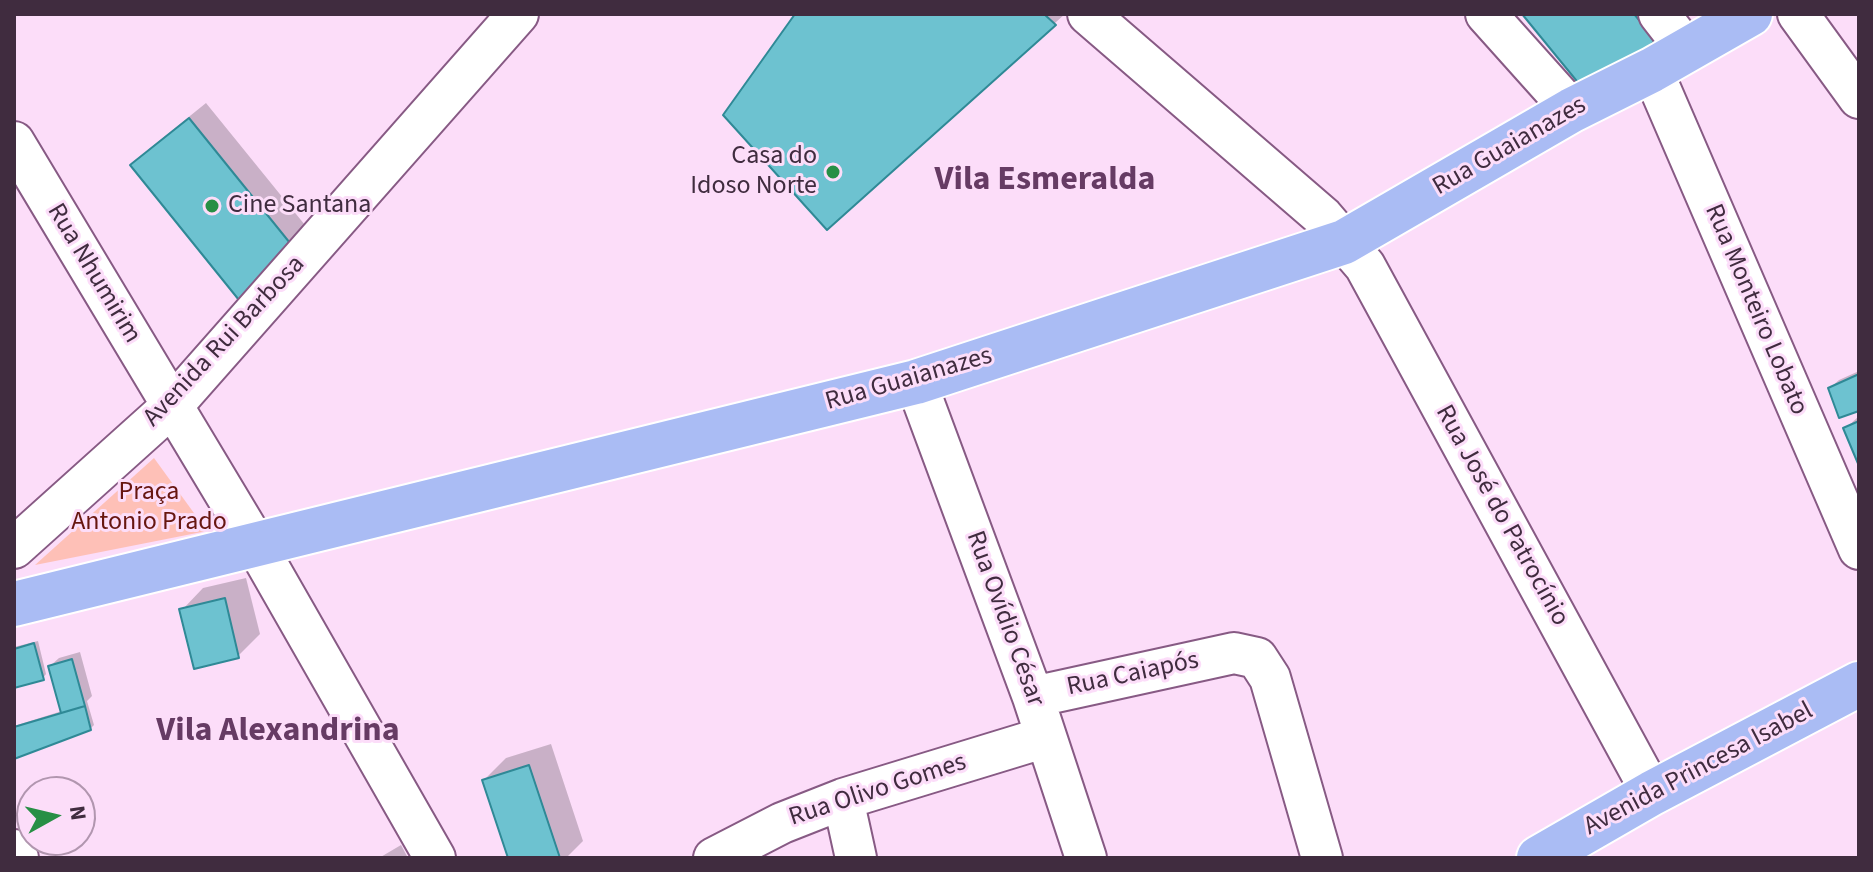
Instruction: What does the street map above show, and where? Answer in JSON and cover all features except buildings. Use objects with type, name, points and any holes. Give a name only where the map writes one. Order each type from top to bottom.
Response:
[{"type":"main road","name":"Rua Guaianazes","points":[[14,604],[916,382],[1344,242],[1572,110],[1670,60],[1750,14]]},
{"type":"main road","name":"Avenida Princesa Isabel","points":[[1542,857],[1652,793],[1859,684]]},
{"type":"street","name":"Avenida Rui Barbosa","points":[[14,548],[172,406],[518,14]]},
{"type":"street","name":"Rua José do Patrocínio","points":[[1088,14],[1323,217],[1365,266],[1652,793]]},
{"type":"street","points":[[1486,14],[1572,110]]},
{"type":"street","name":"Rua Monteiro Lobato","points":[[1659,14],[1670,60],[1859,549]]},
{"type":"street","points":[[1798,14],[1859,98]]},
{"type":"street","name":"Rua Nhumirim","points":[[14,142],[256,545],[435,858]]},
{"type":"street","name":"Rua Ovídio César","points":[[916,382],[1033,697],[1086,858]]},
{"type":"street","name":"Rua Caiapós","points":[[1033,697],[1234,653],[1257,658],[1270,678],[1322,858]]},
{"type":"street","name":"Rua Olivo Gomes","points":[[714,858],[782,823],[843,799],[1046,737]]},
{"type":"street","points":[[843,799],[856,858]]},
{"type":"street","points":[[14,850],[18,858]]},
{"type":"green space","name":"Praça Antonio Prado","points":[[154,458],[207,531],[35,565]]},
{"type":"place","name":"Casa do Idoso Norte","points":[[833,172]]},
{"type":"place","name":"Cine Santana","points":[[212,206]]},
{"type":"district","name":"Vila Esmeralda","points":[[1045,182]]},
{"type":"district","name":"Vila Alexandrina","points":[[278,733]]}]
